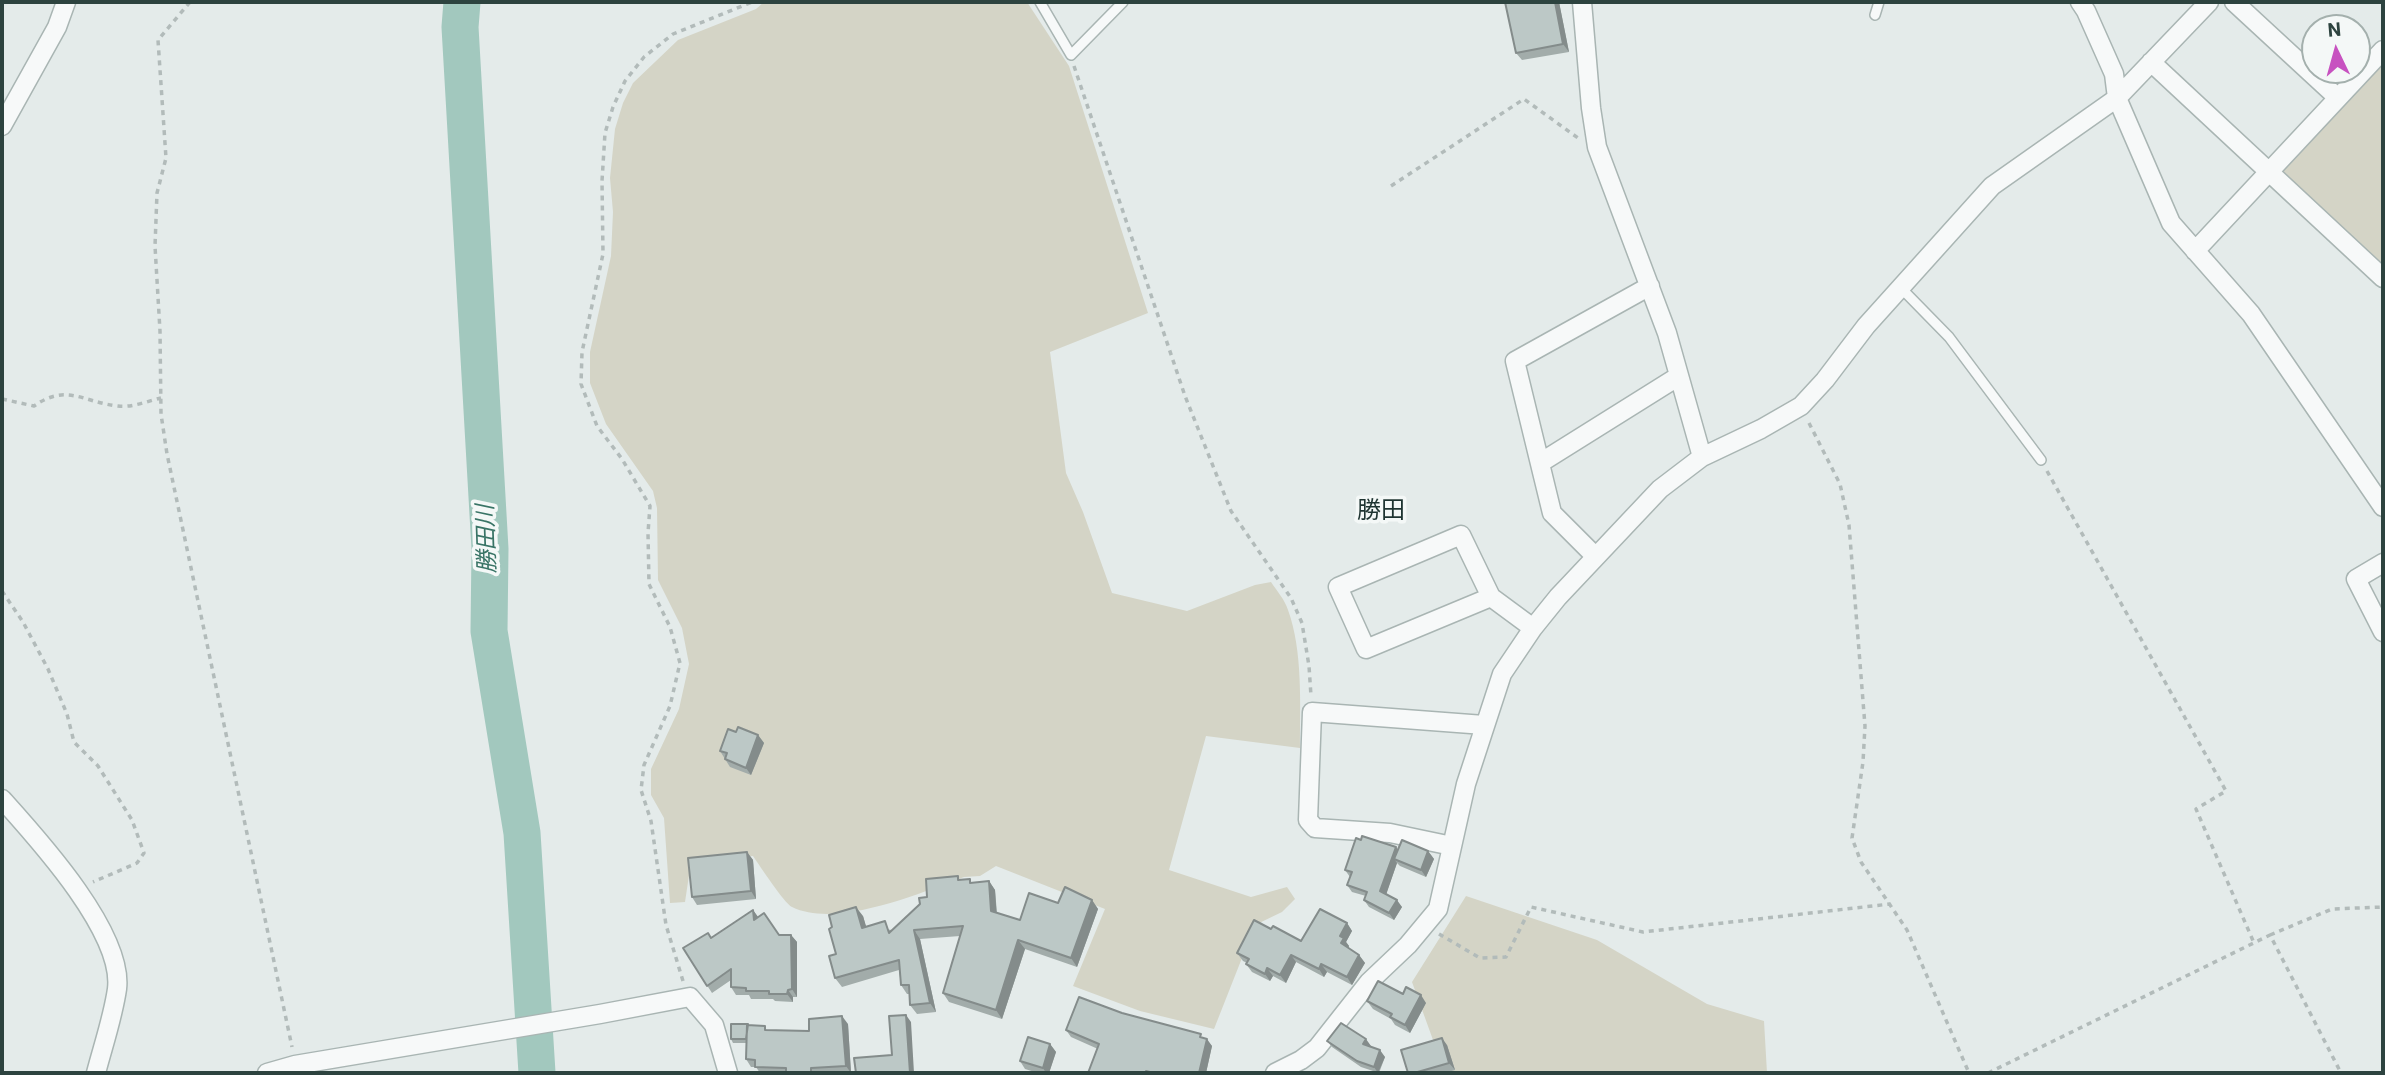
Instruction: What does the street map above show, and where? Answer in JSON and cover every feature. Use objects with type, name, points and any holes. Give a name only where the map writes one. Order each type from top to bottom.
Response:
[{"type":"street","points":[[2,126],[57,27],[66,2]]},
{"type":"street","points":[[1582,2],[1591,108],[1601,157],[1650,286],[1702,457]]},
{"type":"street","points":[[2080,2],[2114,74],[2117,98],[2171,223],[2251,314],[2383,507]]},
{"type":"street","points":[[1275,1073],[1317,1048],[1369,982],[1425,927],[1438,909],[1466,784],[1502,674],[1533,628],[1595,556],[1660,489],[1702,457],[1761,429],[1801,406],[1825,380],[1866,326],[1992,186],[2117,98],[2209,2]]},
{"type":"street","points":[[2234,2],[2338,98]]},
{"type":"street","points":[[2195,251],[2383,50]]},
{"type":"street","points":[[2151,62],[2383,278]]},
{"type":"street","points":[[1595,556],[1552,513],[1515,361],[1650,286]]},
{"type":"street","points":[[1540,463],[1679,376]]},
{"type":"street","points":[[1491,597],[1366,649],[1338,587],[1461,535],[1491,597],[1533,628]]},
{"type":"street","points":[[2383,563],[2356,579],[2383,632]]},
{"type":"street","points":[[1452,846],[1390,833],[1315,828],[1308,820],[1312,712],[1484,725]]},
{"type":"street","points":[[2,799],[56,859],[106,937],[115,964],[117,988],[96,1073]]},
{"type":"street","points":[[267,1073],[295,1065],[690,997],[714,1025],[728,1073]]},
{"type":"lane","points":[[1040,2],[1071,55],[1123,2]]},
{"type":"lane","points":[[1875,15],[1879,2]]},
{"type":"lane","points":[[1901,288],[1949,337],[2041,460]]},
{"type":"path","points":[[190,2],[158,40],[166,158],[157,193],[155,246],[161,398],[167,454],[295,1065]]},
{"type":"path","points":[[690,997],[677,968],[666,925],[651,821],[641,790],[644,765],[670,706],[680,663],[670,627],[649,584],[650,506],[622,459],[597,426],[581,384],[582,352],[603,254],[602,181],[605,133],[625,81],[644,57],[673,34],[752,2]]},
{"type":"path","points":[[1071,55],[1190,409],[1231,511],[1291,598],[1301,623],[1309,666],[1312,712]]},
{"type":"path","points":[[1391,186],[1524,99],[1601,157]]},
{"type":"path","points":[[2,399],[34,407],[49,396],[65,394],[121,407],[161,398]]},
{"type":"path","points":[[1801,406],[1840,484],[1849,525],[1865,726],[1863,762],[1852,838],[1861,862],[1907,930],[1921,958],[1969,1073]]},
{"type":"path","points":[[2041,460],[2226,792],[2196,809],[2254,943]]},
{"type":"path","points":[[2,591],[23,622],[48,669],[67,714],[75,742],[97,766],[132,820],[144,853],[137,863],[75,889]]},
{"type":"path","points":[[1425,927],[1480,958],[1506,957],[1531,907],[1643,932],[1890,904]]},
{"type":"path","points":[[1988,1073],[2270,935],[2332,909],[2383,907]]},
{"type":"path","points":[[2270,935],[2341,1073]]},
{"type":"shaded area","points":[[764,2],[1027,2],[1069,66],[1148,313],[1050,352],[1066,473],[1112,593],[1187,611],[1255,585],[1271,582],[1287,606],[1296,643],[1300,678],[1300,748],[1206,736],[1169,870],[1251,897],[1287,887],[1295,899],[1282,912],[1255,925],[1214,1029],[1140,1011],[1073,986],[1105,909],[996,866],[980,876],[964,877],[902,899],[832,914],[811,913],[792,907],[753,856],[691,862],[685,902],[670,903],[664,818],[651,795],[651,769],[679,709],[689,664],[682,628],[658,580],[657,508],[653,491],[606,424],[590,383],[590,352],[611,256],[613,212],[610,178],[615,129],[623,103],[633,83],[678,40],[756,9]]},
{"type":"shaded area","points":[[2383,60],[2383,268],[2280,171],[2361,84],[2371,84],[2371,73]]},
{"type":"shaded area","points":[[1466,896],[1597,940],[1707,1004],[1764,1021],[1767,1073],[1445,1073],[1412,982]]},
{"type":"building","points":[[1505,2],[1555,2],[1563,44],[1516,53]]},
{"type":"building","points":[[738,727],[758,735],[746,768],[725,759],[727,753],[720,751],[728,729],[736,732]]},
{"type":"building","points":[[1362,836],[1396,847],[1380,891],[1397,900],[1389,913],[1364,900],[1367,892],[1347,885],[1352,872],[1345,870],[1356,838],[1361,840]]},
{"type":"building","points":[[1402,840],[1428,851],[1421,870],[1394,859]]},
{"type":"building","points":[[747,852],[751,891],[692,897],[688,858]]},
{"type":"building","points":[[958,876],[958,880],[970,879],[970,883],[989,881],[991,911],[1020,920],[1029,893],[1058,903],[1065,887],[1092,900],[1071,958],[1018,940],[996,1010],[943,993],[963,926],[914,930],[930,1003],[910,1005],[909,985],[901,985],[899,960],[835,978],[829,956],[836,954],[829,929],[832,927],[829,915],[856,907],[862,928],[885,921],[889,933],[920,904],[919,898],[927,897],[926,879]]},
{"type":"building","points":[[1320,909],[1347,923],[1340,936],[1344,938],[1341,943],[1359,955],[1347,977],[1321,964],[1319,969],[1291,955],[1280,975],[1267,968],[1265,974],[1246,964],[1249,959],[1237,953],[1254,920],[1271,929],[1273,926],[1301,941]]},
{"type":"building","points":[[753,910],[754,920],[764,913],[779,935],[791,935],[792,989],[788,990],[787,994],[769,994],[769,991],[746,991],[746,988],[731,987],[731,969],[707,986],[683,948],[708,933],[711,938]]},
{"type":"building","points":[[1378,981],[1403,994],[1406,987],[1421,995],[1405,1025],[1390,1017],[1392,1014],[1367,1001]]},
{"type":"building","points":[[1079,997],[1122,1013],[1201,1034],[1200,1037],[1207,1039],[1199,1073],[1088,1073],[1099,1044],[1066,1030]]},
{"type":"building","points":[[906,1015],[910,1073],[856,1073],[854,1058],[892,1055],[889,1016]]},
{"type":"building","points":[[842,1016],[846,1066],[811,1068],[811,1073],[786,1073],[786,1068],[755,1067],[755,1060],[746,1059],[747,1025],[765,1026],[765,1030],[809,1031],[809,1019]]},
{"type":"building","points":[[1341,1023],[1366,1039],[1363,1044],[1380,1050],[1374,1067],[1357,1061],[1327,1041]]},
{"type":"building","points":[[731,1024],[748,1024],[746,1039],[731,1039]]},
{"type":"building","points":[[1028,1037],[1050,1044],[1043,1068],[1020,1061]]},
{"type":"building","points":[[1442,1038],[1449,1063],[1408,1073],[1401,1050]]},
{"type":"waterway","name":"勝田川","points":[[462,2],[460,27],[490,549],[489,631],[522,833],[537,1073]]},
{"type":"district","name":"勝田","points":[[1381,512]]}]
